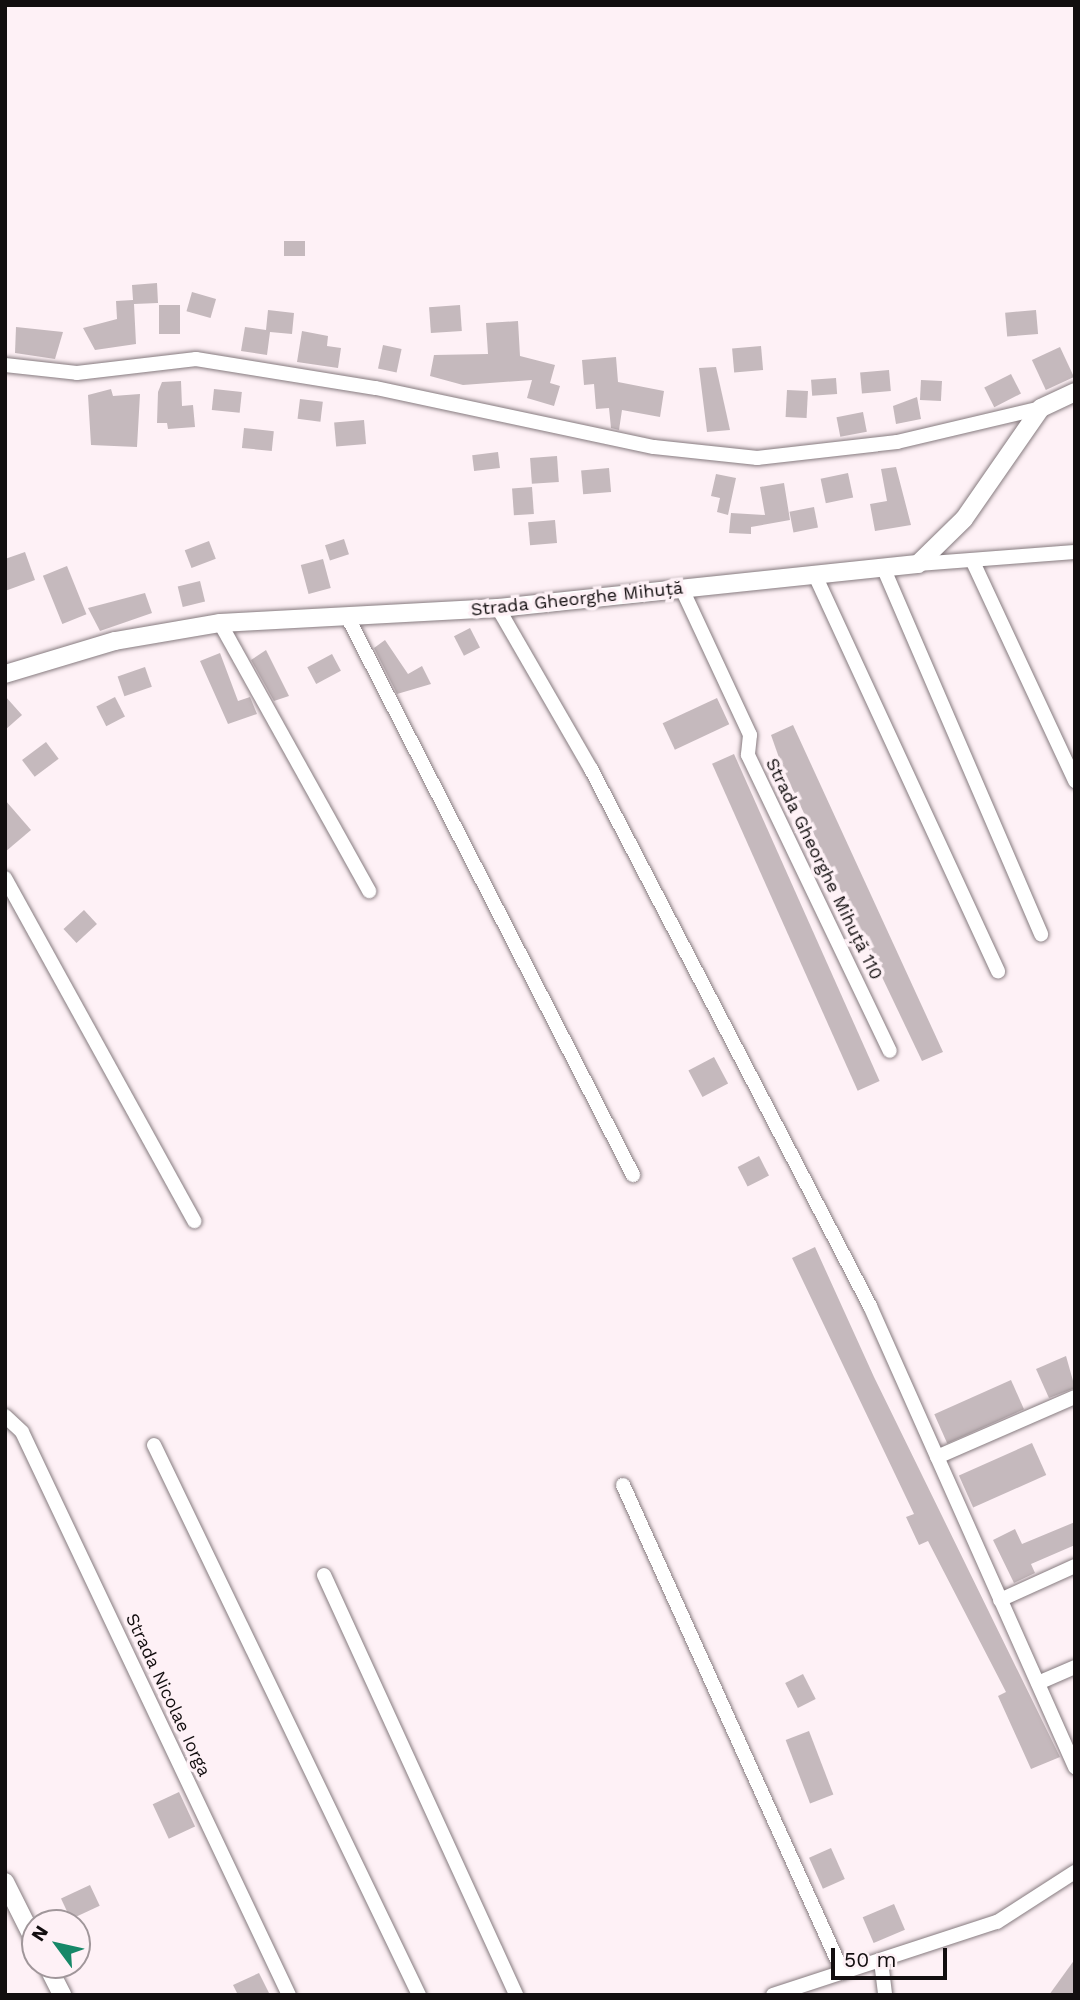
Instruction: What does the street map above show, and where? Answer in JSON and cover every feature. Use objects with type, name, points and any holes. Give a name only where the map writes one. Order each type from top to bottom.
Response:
[{"type":"street","points":[[5,365],[77,373],[196,359],[376,388],[654,447],[757,458],[897,442],[1041,408],[1075,392]]},
{"type":"street","points":[[918,564],[964,519],[1041,408]]},
{"type":"street","points":[[918,564],[973,562],[1075,552]]},
{"type":"street","points":[[973,562],[1075,782]]},
{"type":"street","name":"Strada Gheorghe Mihuță","points":[[5,674],[115,641],[220,623],[498,608],[918,564]]},
{"type":"street","points":[[883,567],[1041,934]]},
{"type":"street","points":[[814,573],[998,972]]},
{"type":"street","name":"Strada Gheorghe Mihuță 110","points":[[682,589],[750,735],[748,755],[890,1051]]},
{"type":"street","points":[[498,608],[591,769],[870,1306],[1074,1765]]},
{"type":"street","points":[[347,616],[632,1175]]},
{"type":"street","points":[[220,623],[369,891]]},
{"type":"street","points":[[5,878],[194,1222]]},
{"type":"street","points":[[937,1457],[1075,1397]]},
{"type":"street","name":"Strada Nicolae Iorga","points":[[5,1416],[22,1432],[289,1995]]},
{"type":"street","points":[[154,1445],[419,1995]]},
{"type":"street","points":[[622,1485],[843,1973]]},
{"type":"street","points":[[1000,1600],[1075,1566]]},
{"type":"street","points":[[324,1575],[516,1995]]},
{"type":"street","points":[[1038,1683],[1075,1667]]},
{"type":"street","points":[[773,1995],[997,1922],[1075,1872]]},
{"type":"street","points":[[7,1890],[21,1916]]},
{"type":"street","points":[[881,1961],[885,1995]]},
{"type":"street","points":[[54,1979],[62,1995]]},
{"type":"building","points":[[284,241],[305,241],[305,256],[284,256]]},
{"type":"building","points":[[157,283],[158,303],[134,304],[136,344],[95,350],[83,328],[117,319],[116,301],[133,300],[132,285]]},
{"type":"building","points":[[192,292],[216,299],[211,318],[186,311]]},
{"type":"building","points":[[159,305],[180,305],[180,334],[159,334]]},
{"type":"building","points":[[460,305],[462,331],[431,333],[429,307]]},
{"type":"building","points":[[268,310],[294,313],[292,334],[270,332],[267,355],[241,351],[245,327],[266,330]]},
{"type":"building","points":[[1036,310],[1038,334],[1007,337],[1005,313]]},
{"type":"building","points":[[518,321],[520,356],[555,365],[550,383],[560,386],[554,406],[527,398],[532,380],[463,385],[430,376],[434,355],[488,354],[486,323]]},
{"type":"building","points":[[16,327],[63,332],[55,359],[15,353]]},
{"type":"building","points":[[302,331],[328,336],[327,346],[341,348],[338,368],[297,362]]},
{"type":"building","points":[[383,345],[402,349],[397,372],[378,368]]},
{"type":"building","points":[[761,346],[763,370],[734,372],[732,349]]},
{"type":"building","points":[[1060,347],[1074,377],[1046,390],[1032,360]]},
{"type":"building","points":[[616,357],[618,382],[664,391],[660,417],[622,410],[619,430],[611,428],[609,408],[596,409],[594,384],[584,385],[582,360]]},
{"type":"building","points":[[716,367],[730,430],[707,432],[699,368]]},
{"type":"building","points":[[889,370],[891,391],[862,393],[860,373]]},
{"type":"building","points":[[1011,374],[1021,394],[994,407],[984,388]]},
{"type":"building","points":[[836,378],[837,394],[812,396],[811,380]]},
{"type":"building","points":[[921,380],[942,381],[941,401],[920,400]]},
{"type":"building","points":[[181,381],[182,406],[193,405],[195,427],[168,429],[167,423],[157,423],[158,392],[162,382]]},
{"type":"building","points":[[111,389],[113,396],[140,394],[137,447],[91,445],[88,395]]},
{"type":"building","points":[[214,389],[242,392],[240,413],[212,410]]},
{"type":"building","points":[[787,390],[808,391],[807,418],[786,417]]},
{"type":"building","points":[[917,397],[921,419],[896,424],[893,406]]},
{"type":"building","points":[[300,399],[323,402],[320,422],[298,419]]},
{"type":"building","points":[[863,412],[867,432],[840,437],[836,417]]},
{"type":"building","points":[[364,420],[366,444],[336,447],[334,423]]},
{"type":"building","points":[[244,428],[274,431],[272,451],[242,448]]},
{"type":"building","points":[[498,452],[500,468],[474,471],[472,455]]},
{"type":"building","points":[[557,456],[559,482],[532,484],[530,458]]},
{"type":"building","points":[[896,467],[911,525],[875,531],[870,504],[887,501],[881,469]]},
{"type":"building","points":[[609,468],[611,492],[583,494],[581,470]]},
{"type":"building","points":[[848,473],[853,497],[826,503],[821,479]]},
{"type":"building","points":[[716,474],[736,478],[728,515],[717,512],[720,498],[711,496]]},
{"type":"building","points":[[784,483],[790,520],[751,527],[751,534],[729,533],[731,513],[765,515],[760,487]]},
{"type":"building","points":[[532,487],[534,514],[514,515],[512,488]]},
{"type":"building","points":[[814,507],[818,528],[793,532],[789,512]]},
{"type":"building","points":[[555,520],[557,543],[530,545],[528,522]]},
{"type":"building","points":[[344,539],[349,554],[330,560],[325,545]]},
{"type":"building","points":[[209,541],[216,559],[192,568],[185,550]]},
{"type":"building","points":[[25,552],[35,580],[5,591],[5,559]]},
{"type":"building","points":[[323,559],[331,588],[309,594],[301,565]]},
{"type":"building","points":[[67,566],[86,614],[62,624],[43,576]]},
{"type":"building","points":[[200,581],[205,601],[183,607],[178,587]]},
{"type":"building","points":[[145,593],[152,613],[100,631],[88,608]]},
{"type":"building","points":[[470,628],[480,648],[464,656],[454,636]]},
{"type":"building","points":[[385,640],[408,674],[422,666],[431,684],[397,694],[374,648]]},
{"type":"building","points":[[266,650],[289,696],[274,701],[251,660]]},
{"type":"building","points":[[220,653],[238,701],[250,697],[257,714],[228,724],[200,661]]},
{"type":"building","points":[[332,654],[341,671],[316,684],[307,667]]},
{"type":"building","points":[[145,667],[152,687],[124,696],[118,676]]},
{"type":"building","points":[[5,696],[22,715],[5,730]]},
{"type":"building","points":[[115,697],[125,717],[106,726],[96,707]]},
{"type":"building","points":[[717,698],[729,724],[675,750],[663,723]]},
{"type":"building","points":[[793,725],[943,1052],[922,1061],[783,769],[771,735]]},
{"type":"building","points":[[46,742],[59,759],[35,777],[22,760]]},
{"type":"building","points":[[734,754],[880,1081],[858,1091],[712,764]]},
{"type":"building","points":[[5,800],[31,830],[5,852]]},
{"type":"building","points":[[84,910],[97,924],[76,943],[64,929]]},
{"type":"building","points":[[714,1057],[728,1083],[702,1097],[688,1071]]},
{"type":"building","points":[[759,1156],[769,1176],[748,1186],[738,1167]]},
{"type":"building","points":[[815,1247],[874,1377],[1060,1757],[1031,1769],[998,1696],[1006,1692],[928,1541],[919,1545],[906,1517],[914,1514],[792,1258]]},
{"type":"building","points":[[1066,1356],[1075,1388],[1049,1398],[1036,1369]]},
{"type":"building","points":[[1011,1380],[1024,1409],[947,1443],[934,1414]]},
{"type":"building","points":[[1032,1443],[1046,1475],[973,1508],[959,1476]]},
{"type":"building","points":[[1075,1522],[1075,1545],[1031,1564],[1035,1573],[1014,1583],[993,1540],[1015,1529],[1022,1544]]},
{"type":"building","points":[[803,1674],[816,1699],[798,1708],[785,1683]]},
{"type":"building","points":[[809,1731],[833,1794],[810,1803],[786,1740]]},
{"type":"building","points":[[179,1792],[195,1826],[169,1839],[153,1804]]},
{"type":"building","points":[[831,1848],[845,1879],[823,1889],[809,1858]]},
{"type":"building","points":[[90,1885],[100,1906],[91,1910],[66,1909],[61,1899]]},
{"type":"building","points":[[894,1904],[905,1930],[874,1943],[863,1917]]},
{"type":"building","points":[[1075,1959],[1075,1995],[1049,1995]]},
{"type":"building","points":[[259,1973],[270,1995],[238,1995],[233,1985]]}]
